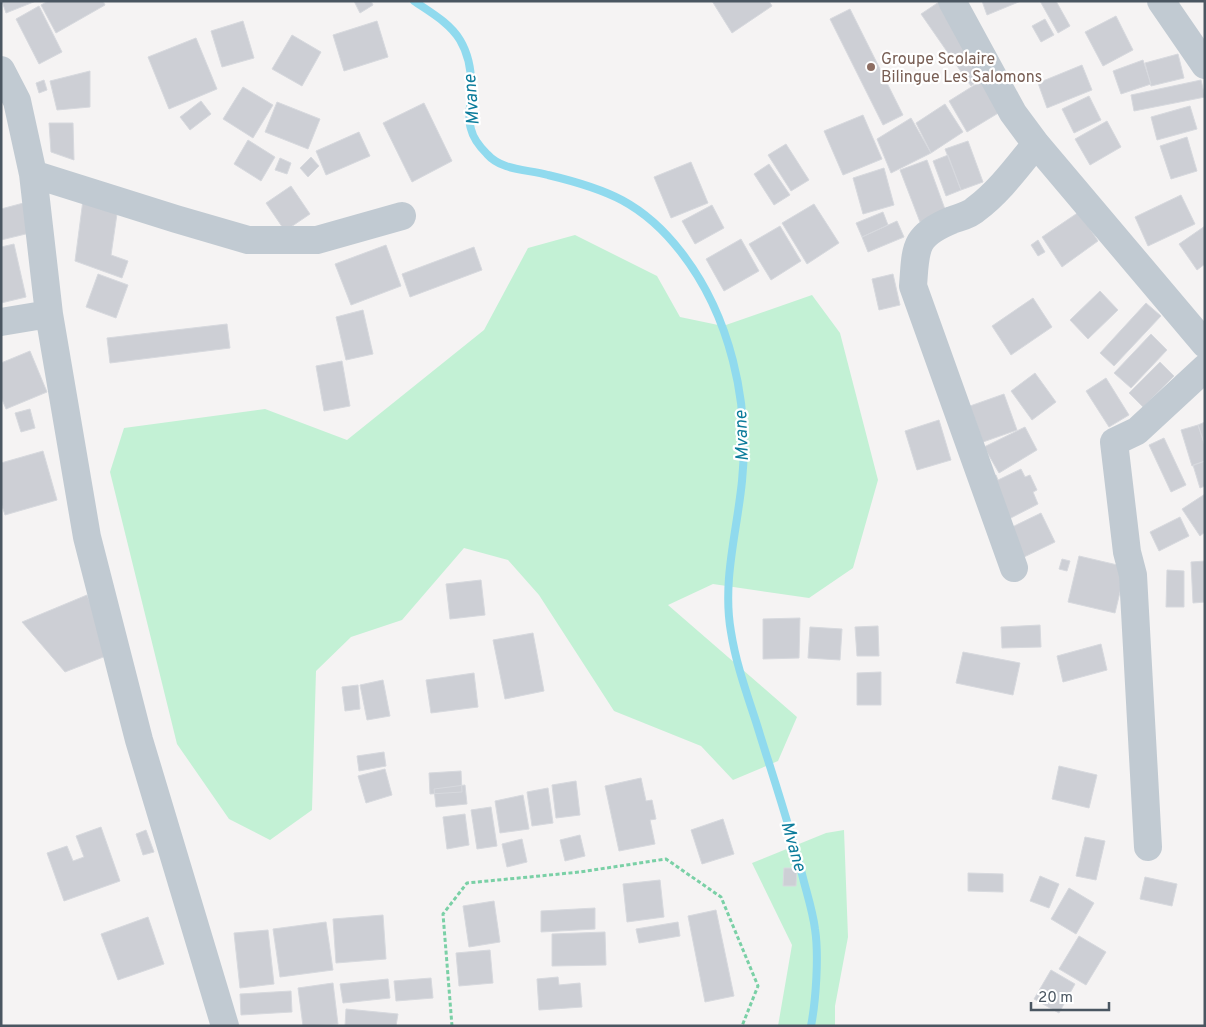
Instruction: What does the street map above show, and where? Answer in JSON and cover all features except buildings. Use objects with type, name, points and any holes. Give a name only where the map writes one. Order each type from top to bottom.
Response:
[{"type":"street","points":[[952,1],[1013,113],[1036,144],[1205,344]]},
{"type":"street","points":[[1161,1],[1205,65]]},
{"type":"street","points":[[1,70],[17,101],[33,174],[49,314],[90,546],[139,740],[225,1026]]},
{"type":"street","points":[[1014,568],[913,286],[916,250],[926,233],[974,211],[994,194],[1036,144]]},
{"type":"street","points":[[33,174],[248,240],[317,240],[402,216]]},
{"type":"street","points":[[1,322],[49,314]]},
{"type":"street","points":[[1148,847],[1133,575],[1126,552],[1114,442],[1136,432],[1205,368]]},
{"type":"path","points":[[452,1026],[443,914],[467,883],[580,872],[666,859],[721,897],[758,986],[742,1026]]},
{"type":"green space","points":[[575,235],[657,276],[680,317],[723,326],[812,295],[840,333],[878,480],[853,568],[809,598],[713,584],[668,605],[797,717],[778,761],[733,780],[701,746],[614,711],[539,595],[508,560],[464,548],[402,620],[351,637],[316,671],[312,810],[270,840],[229,819],[177,744],[110,472],[124,428],[265,409],[347,440],[484,330],[528,248]]},
{"type":"green space","points":[[844,830],[848,937],[835,1006],[835,1026],[778,1026],[792,945],[752,863],[826,833]]},
{"type":"waterway","name":"Mvane","points":[[414,1],[445,23],[456,34],[463,46],[468,59],[471,79],[470,124],[475,139],[484,151],[493,160],[507,167],[548,175],[588,186],[622,200],[638,210],[667,235],[681,252],[698,277],[724,331],[739,390],[744,451],[740,500],[729,575],[728,594],[731,632],[739,667],[788,823],[813,917],[817,964],[816,991],[811,1026]]},
{"type":"place","name":"Groupe Scolaire Bilingue Les Salomons","points":[[871,67]]}]
